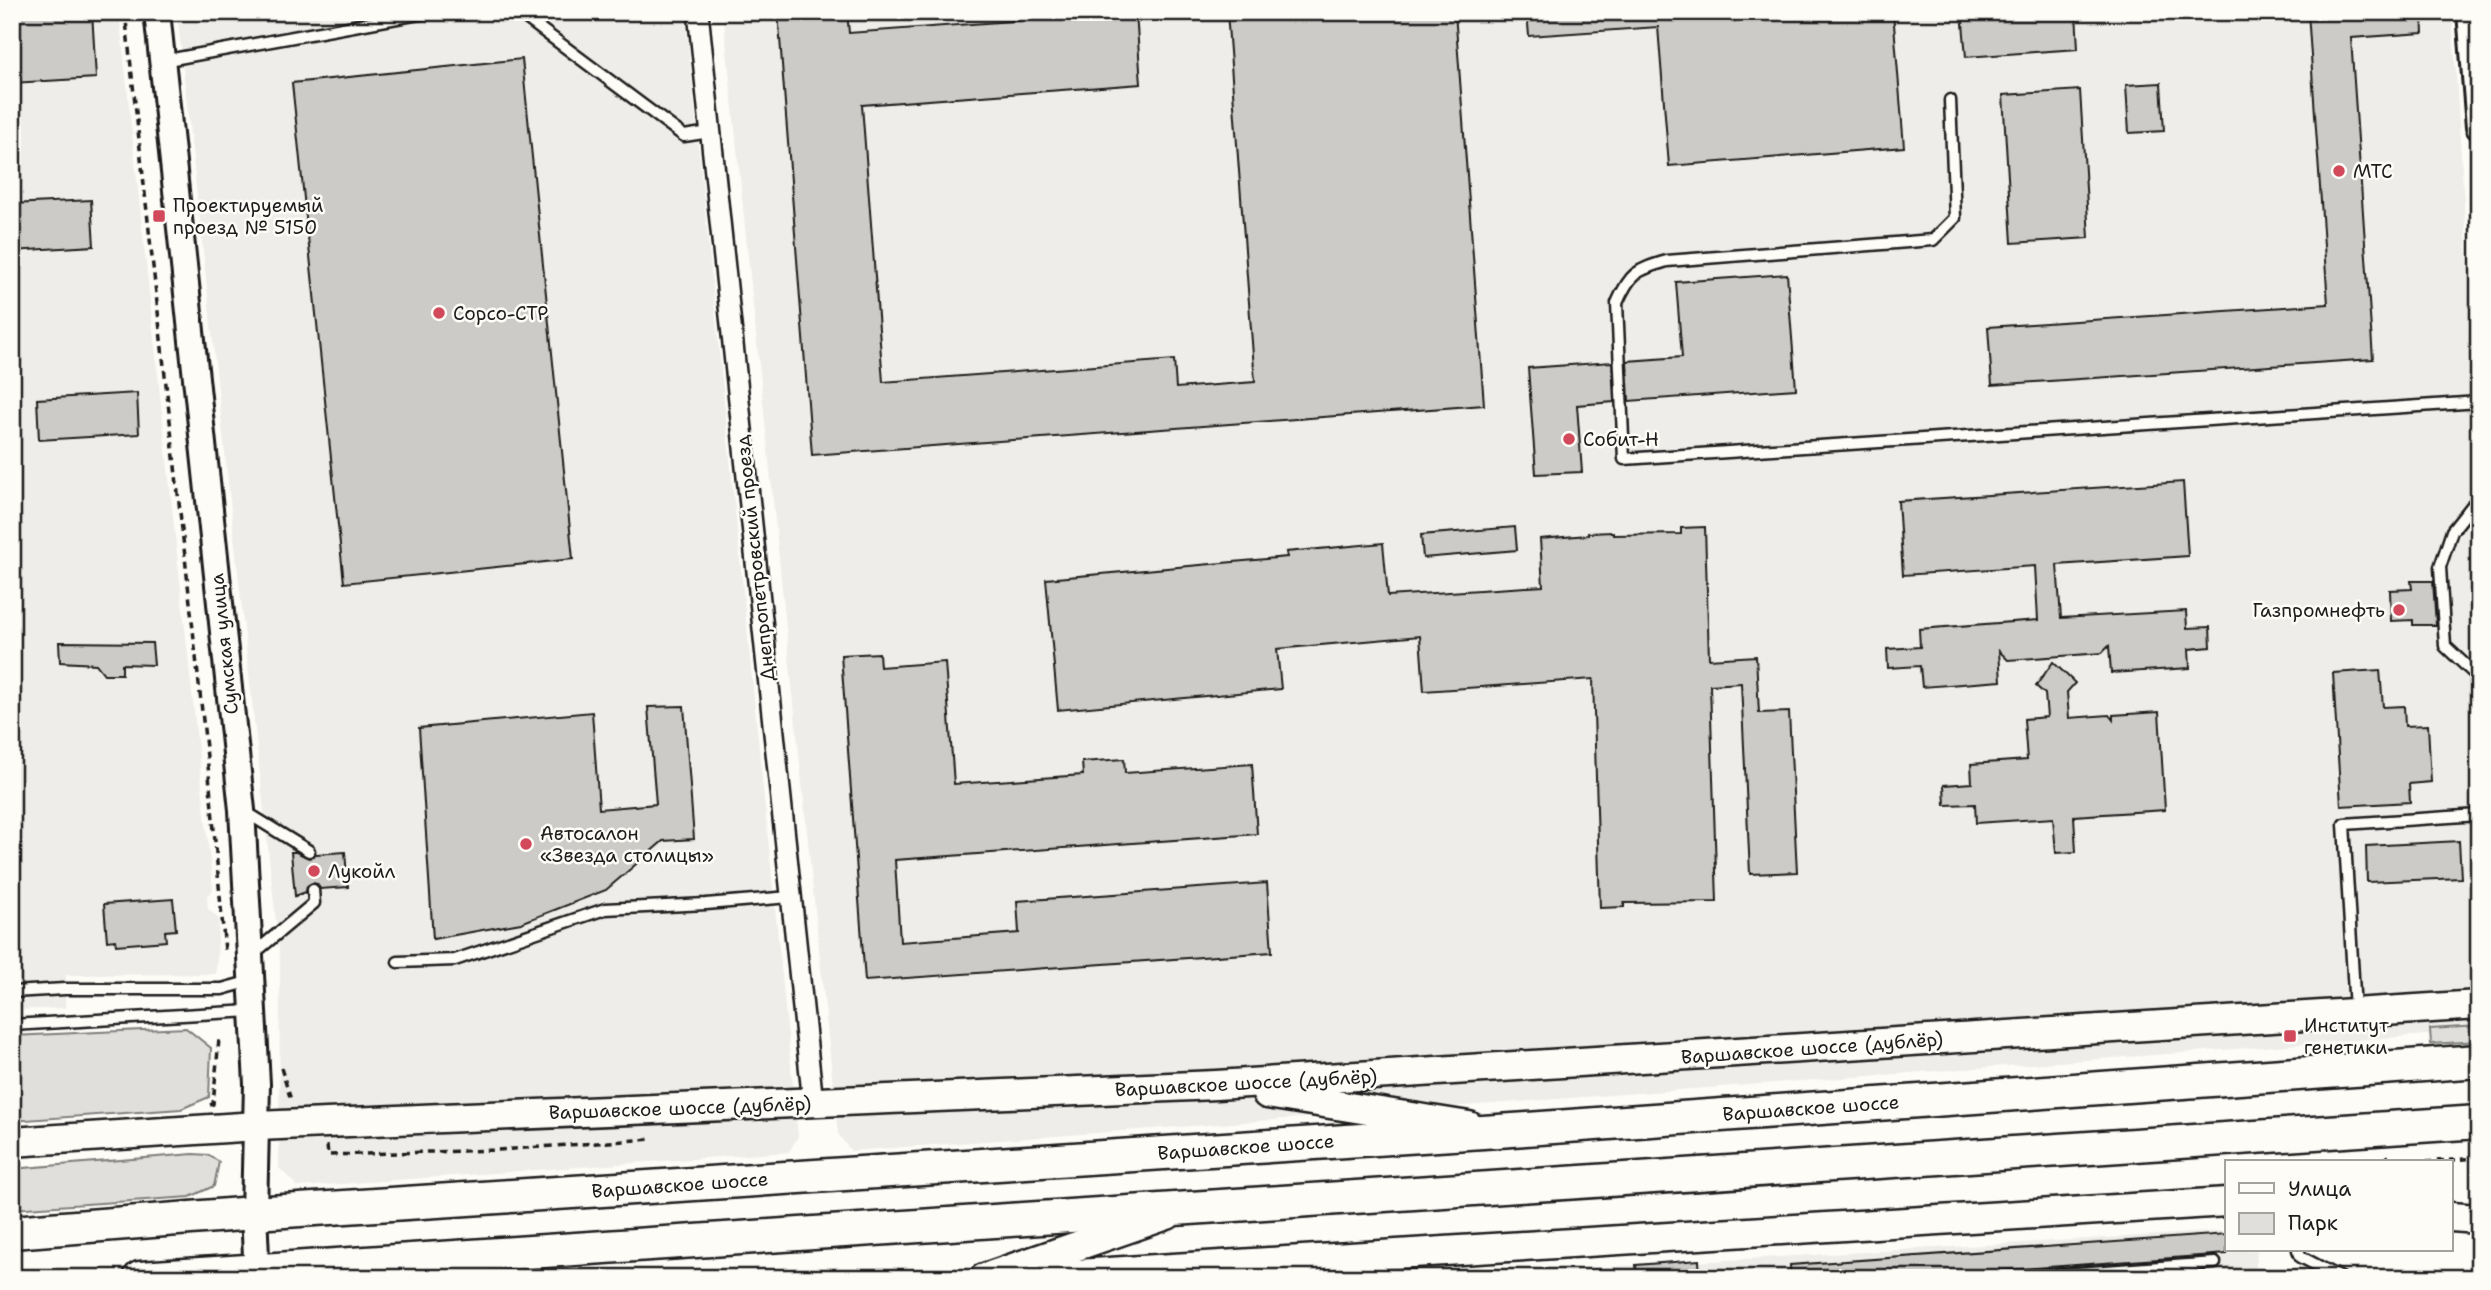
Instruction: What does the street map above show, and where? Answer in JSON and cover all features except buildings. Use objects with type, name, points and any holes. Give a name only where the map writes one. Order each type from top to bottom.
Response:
[{"type":"main road","name":"Варшавское шоссе (дублёр)","points":[[12,1142],[257,1126],[1216,1085],[2479,1005]]},
{"type":"main road","name":"Варшавское шоссе","points":[[12,1232],[254,1213],[2479,1061]]},
{"type":"main road","points":[[1216,1085],[1498,1130]]},
{"type":"main road","points":[[140,1278],[257,1274],[1189,1208],[2479,1122]]},
{"type":"main road","points":[[1013,1278],[2225,1202]]},
{"type":"main road","points":[[984,1278],[1189,1208]]},
{"type":"main road","points":[[2452,1217],[2479,1219]]},
{"type":"street","name":"Сумская улица","points":[[157,12],[242,810],[257,1126],[254,1213],[257,1274]]},
{"type":"street","name":"Днепропетровский проезд","points":[[698,12],[813,1103]]},
{"type":"street","points":[[2470,12],[2479,127]]},
{"type":"street","points":[[2428,1009],[2479,997]]},
{"type":"lane","points":[[161,61],[429,12]]},
{"type":"lane","points":[[519,12],[684,136],[710,132]]},
{"type":"lane","points":[[1950,100],[1955,218],[1933,240],[1667,261],[1646,267],[1627,279],[1617,303],[1625,459],[2479,402]]},
{"type":"lane","points":[[2479,497],[2452,531],[2440,567],[2445,646],[2479,678]]},
{"type":"lane","points":[[242,810],[309,851]]},
{"type":"lane","points":[[2355,1014],[2344,824],[2479,815]]},
{"type":"lane","points":[[251,956],[314,903],[313,890]]},
{"type":"lane","points":[[398,962],[456,960],[605,909],[790,897]]},
{"type":"lane","points":[[12,992],[65,989],[222,989],[252,981]]},
{"type":"lane","points":[[12,1025],[252,1011]]},
{"type":"lane","points":[[2303,1252],[2341,1278]]},
{"type":"lane","points":[[2011,1278],[2215,1263]]},
{"type":"path","points":[[125,12],[226,958]]},
{"type":"path","points":[[2470,379],[2479,379]]},
{"type":"path","points":[[328,1155],[498,1150],[652,1139]]},
{"type":"path","points":[[2387,1155],[2388,1160]]},
{"type":"path","points":[[2452,1160],[2479,1158]]},
{"type":"shaded area","points":[[12,12],[119,12],[213,889],[207,896],[208,909],[219,919],[216,974],[66,975],[65,1008],[12,1010]]},
{"type":"shaded area","points":[[177,12],[685,12],[798,1136],[789,1152],[298,1187],[279,1168],[280,959]]},
{"type":"shaded area","points":[[723,12],[2452,12],[2479,440],[2479,1030],[851,1151],[838,1134]]},
{"type":"shaded area","points":[[2225,1231],[2225,1252],[2257,1252],[2255,1278],[1420,1278]]},
{"type":"green space","points":[[2479,1026],[2479,1041],[2431,1044],[2430,1029]]},
{"type":"green space","points":[[186,1028],[211,1048],[209,1097],[181,1109],[12,1121],[12,1036]]},
{"type":"green space","points":[[193,1154],[209,1155],[219,1162],[214,1186],[190,1197],[12,1209],[12,1169]]},
{"type":"place","name":"МТС","points":[[2339,171]]},
{"type":"place","name":"Проектируемый проезд № 5150","points":[[159,216]]},
{"type":"place","name":"Сорсо-СТР","points":[[439,313]]},
{"type":"place","name":"Собит-Н","points":[[1569,439]]},
{"type":"place","name":"Газпромнефть","points":[[2399,610]]},
{"type":"place","name":"Автосалон «Звезда столицы»","points":[[526,844]]},
{"type":"place","name":"Лукойл","points":[[314,871]]},
{"type":"place","name":"Институт генетики","points":[[2290,1036]]}]
